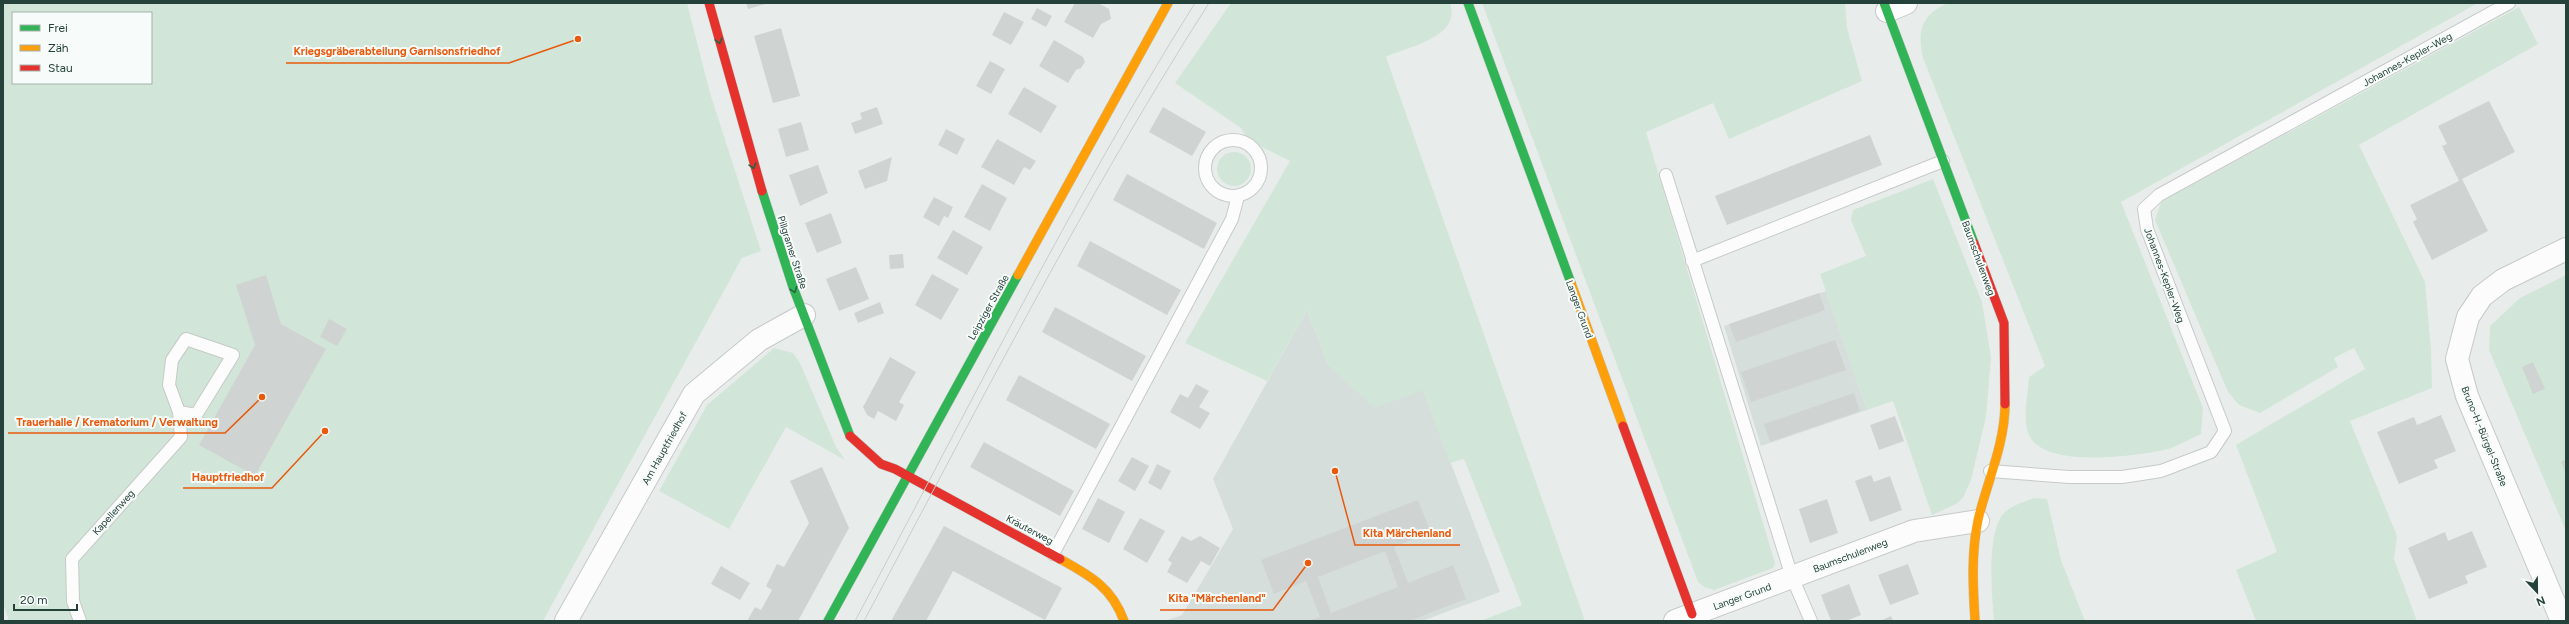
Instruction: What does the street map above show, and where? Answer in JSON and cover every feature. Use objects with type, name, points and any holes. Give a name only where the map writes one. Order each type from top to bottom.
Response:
[{"type":"street","name":"Pillgramer Straße","points":[[709,3],[754,168],[793,288],[851,438],[881,464],[895,469],[907,477]]},
{"type":"street","name":"Leipziger Straße","points":[[828,621],[1168,3]]},
{"type":"street","name":"Langer Grund","points":[[1468,3],[1684,618],[1792,577]]},
{"type":"street","name":"Baumschulenweg","points":[[1892,6],[1944,161],[2004,323],[2005,423],[1990,471],[1978,521],[1972,566],[1975,621]]},
{"type":"street","name":"Bruno-H.-Bürgel-Straße","points":[[2562,621],[2467,396],[2457,359],[2468,317],[2482,296],[2503,280],[2566,248]]},
{"type":"street","name":"Am Hauptfriedhof","points":[[566,621],[694,394],[759,340],[804,315]]},
{"type":"street","name":"Kräuterweg","points":[[907,477],[1053,554],[1095,578],[1120,610],[1124,621]]},
{"type":"street","name":"Baumschulenweg","points":[[1792,577],[1914,531],[1978,521]]},
{"type":"lane","name":"Johannes-Kepler-Weg","points":[[1990,471],[2070,477],[2122,477],[2161,471],[2210,452],[2225,431],[2147,229],[2144,210],[2159,195],[2509,3]]},
{"type":"lane","points":[[1230,140],[1248,144],[1259,156],[1261,165],[1258,182],[1246,193],[1238,196],[1228,196],[1212,188],[1207,180],[1203,165],[1214,147],[1230,140]]},
{"type":"lane","points":[[1692,261],[1944,161]]},
{"type":"lane","points":[[1666,176],[1792,577],[1811,621]]},
{"type":"lane","points":[[1053,554],[1232,219],[1238,196]]},
{"type":"lane","name":"Kapellenweg","points":[[80,621],[73,601],[72,559],[181,437],[179,412],[169,386],[172,360],[186,339],[233,355],[196,415],[179,412]]},
{"type":"shaded area","points":[[1826,291],[1867,410],[1761,446],[1724,326]]},
{"type":"shaded area","points":[[1307,310],[1329,366],[1423,390],[1500,592],[1422,621],[1165,621],[1182,615],[1233,529],[1213,479]]},
{"type":"green space","points":[[3,3],[687,3],[710,93],[761,251],[742,258],[543,621],[9,621],[3,603]]},
{"type":"green space","points":[[1231,3],[1450,3],[1452,15],[1448,25],[1441,33],[1431,39],[1386,57],[1585,621],[1480,621],[1522,605],[1464,459],[1450,463],[1423,390],[1375,408],[1329,366],[1307,310],[1267,381],[1185,343],[1290,161],[1248,140],[1241,128],[1175,83]]},
{"type":"green space","points":[[1482,3],[1845,3],[1847,28],[1862,81],[1729,139],[1713,103],[1646,132],[1775,563],[1773,568],[1714,590],[1704,587],[1698,582]]},
{"type":"green space","points":[[1948,3],[2478,3],[2121,202],[2203,408],[2201,434],[2169,449],[2133,455],[2091,458],[2052,453],[2038,446],[2029,435],[2027,429],[2026,407],[2029,377],[2045,366],[1923,58],[1921,48],[1921,32],[1923,25],[1932,13]]},
{"type":"green space","points":[[2519,7],[2538,44],[2359,145],[2425,282],[2431,349],[2432,388],[2350,421],[2397,536],[2394,559],[2417,621],[2256,621],[2236,570],[2277,552],[2236,445],[2365,369],[2354,348],[2334,358],[2338,367],[2260,413],[2239,405],[2228,392],[2155,220],[2161,202]]},
{"type":"green space","points":[[1234,152],[1246,157],[1251,169],[1246,181],[1234,186],[1222,181],[1217,169],[1222,157]]},
{"type":"green space","points":[[1933,179],[1982,302],[1991,357],[1986,417],[1971,480],[1963,498],[1956,504],[1932,515],[1893,401],[1867,410],[1820,274],[1866,256],[1851,220],[1853,210]]},
{"type":"green space","points":[[2566,275],[2566,531],[2489,350],[2490,326],[2520,298]]},
{"type":"green space","points":[[774,348],[793,353],[800,363],[836,447],[845,460],[786,427],[729,529],[659,491],[707,405]]},
{"type":"green space","points":[[2034,498],[2047,499],[2061,560],[2085,621],[1994,621],[1992,596],[1992,549],[1998,522],[2004,513],[2011,508]]},
{"type":"building","points":[[746,3],[769,3],[748,9]]},
{"type":"building","points":[[1075,3],[1098,3],[1109,9],[1111,19],[1101,24],[1093,38],[1064,22]]},
{"type":"building","points":[[1037,8],[1052,16],[1046,27],[1031,19]]},
{"type":"building","points":[[1004,12],[1024,22],[1011,45],[992,35]]},
{"type":"building","points":[[781,28],[800,96],[773,103],[754,36]]},
{"type":"building","points":[[1054,40],[1083,57],[1085,62],[1081,68],[1076,70],[1068,83],[1039,66]]},
{"type":"building","points":[[990,61],[1005,69],[991,94],[976,86]]},
{"type":"building","points":[[1024,87],[1057,106],[1041,133],[1008,114]]},
{"type":"building","points":[[2489,101],[2515,152],[2462,179],[2488,231],[2432,260],[2413,222],[2417,219],[2410,205],[2459,181],[2442,146],[2447,144],[2438,126]]},
{"type":"building","points":[[877,107],[883,124],[855,134],[851,123],[862,119],[860,113]]},
{"type":"building","points":[[1163,107],[1206,132],[1192,156],[1149,132]]},
{"type":"building","points":[[801,122],[809,150],[786,157],[778,129]]},
{"type":"building","points":[[946,129],[965,139],[957,155],[938,145]]},
{"type":"building","points":[[1870,135],[1882,165],[1727,225],[1715,196]]},
{"type":"building","points":[[997,139],[1036,161],[1030,170],[1024,167],[1014,185],[981,167]]},
{"type":"building","points":[[892,157],[887,181],[865,189],[858,171]]},
{"type":"building","points":[[818,165],[828,193],[800,206],[789,175]]},
{"type":"building","points":[[1127,174],[1217,223],[1204,249],[1113,200]]},
{"type":"building","points":[[982,184],[1007,198],[990,231],[964,217]]},
{"type":"building","points":[[934,197],[953,207],[948,218],[944,216],[939,226],[923,217]]},
{"type":"building","points":[[831,213],[842,243],[817,253],[805,223]]},
{"type":"building","points":[[953,230],[983,247],[967,275],[937,258]]},
{"type":"building","points":[[1090,241],[1181,290],[1167,315],[1077,266]]},
{"type":"building","points":[[903,254],[904,268],[890,269],[889,255]]},
{"type":"building","points":[[856,267],[869,299],[839,311],[826,279]]},
{"type":"building","points":[[932,274],[959,289],[941,320],[915,305]]},
{"type":"building","points":[[266,275],[281,324],[326,349],[255,476],[199,445],[255,345],[236,285]]},
{"type":"building","points":[[1819,293],[1825,310],[1736,342],[1729,324]]},
{"type":"building","points":[[880,302],[884,313],[858,323],[854,313]]},
{"type":"building","points":[[1055,307],[1146,356],[1132,381],[1042,332]]},
{"type":"building","points":[[329,319],[347,329],[337,346],[320,337]]},
{"type":"building","points":[[1835,340],[1846,370],[1751,402],[1741,372]]},
{"type":"building","points":[[890,357],[916,372],[899,402],[904,405],[896,421],[878,411],[874,419],[867,415],[863,407]]},
{"type":"building","points":[[2533,362],[2545,389],[2533,394],[2522,367]]},
{"type":"building","points":[[1019,375],[1110,424],[1096,449],[1006,400]]},
{"type":"building","points":[[1196,384],[1209,391],[1199,407],[1210,413],[1200,429],[1170,412],[1180,394],[1188,398]]},
{"type":"building","points":[[1854,393],[1860,411],[1770,442],[1764,424]]},
{"type":"building","points":[[2441,415],[2456,451],[2434,460],[2438,468],[2399,484],[2377,432],[2414,417],[2417,425]]},
{"type":"building","points":[[1895,416],[1904,441],[1879,450],[1870,425]]},
{"type":"building","points":[[984,442],[1074,491],[1060,516],[970,467]]},
{"type":"building","points":[[1132,457],[1149,466],[1135,491],[1118,481]]},
{"type":"building","points":[[2566,459],[2566,474],[2561,462]]},
{"type":"building","points":[[1157,464],[1171,471],[1161,490],[1148,483]]},
{"type":"building","points":[[822,467],[849,528],[798,621],[747,621],[755,607],[761,610],[772,590],[766,586],[777,564],[784,567],[809,523],[790,481]]},
{"type":"building","points":[[1871,475],[1874,482],[1890,476],[1902,510],[1870,522],[1855,481]]},
{"type":"building","points":[[1098,498],[1125,512],[1109,543],[1082,529]]},
{"type":"building","points":[[1827,499],[1838,533],[1810,543],[1799,509]]},
{"type":"building","points":[[1418,500],[1431,533],[1394,547],[1408,583],[1453,565],[1466,599],[1409,621],[1308,621],[1320,617],[1306,581],[1274,594],[1261,560]],"holes":[[[1385,551],[1398,587],[1331,613],[1318,577]]]},
{"type":"building","points":[[1140,518],[1165,531],[1147,563],[1123,549]]},
{"type":"building","points":[[944,526],[1062,588],[1045,620],[953,571],[926,621],[891,621]]},
{"type":"building","points":[[2472,531],[2487,567],[2465,576],[2468,583],[2429,599],[2408,548],[2445,532],[2448,541]]},
{"type":"building","points":[[1182,536],[1191,541],[1200,536],[1220,548],[1210,566],[1201,561],[1187,583],[1167,572],[1172,563],[1168,560]]},
{"type":"building","points":[[1908,564],[1919,594],[1890,605],[1878,575]]},
{"type":"building","points":[[721,566],[750,583],[740,600],[711,584]]},
{"type":"building","points":[[1849,584],[1861,615],[1846,621],[1831,621],[1821,595]]},
{"type":"building","points":[[1891,616],[1893,621],[1880,621]]},
{"type":"tram line","points":[[855,621],[1062,231],[1149,78],[1195,3]]},
{"type":"tram line","points":[[864,621],[988,387],[1073,231],[1162,78],[1209,3]]},
{"type":"traffic: fast","points":[[1468,3],[1571,283]]},
{"type":"traffic: fast","points":[[1884,3],[1974,243]]},
{"type":"traffic: fast","points":[[762,191],[793,287],[850,436]]},
{"type":"traffic: fast","points":[[828,621],[1018,275]]},
{"type":"traffic: slow","points":[[1018,275],[1168,3]]},
{"type":"traffic: slow","points":[[1571,283],[1623,426]]},
{"type":"traffic: slow","points":[[1975,621],[1973,570],[1974,545],[1978,520],[1999,448],[2005,404]]},
{"type":"traffic: slow","points":[[1060,559],[1098,583],[1113,599],[1124,621]]},
{"type":"traffic: jam","points":[[709,3],[762,191]]},
{"type":"traffic: jam","points":[[1974,243],[2004,323],[2005,404]]},
{"type":"traffic: jam","points":[[1623,426],[1692,614]]},
{"type":"traffic: jam","points":[[850,436],[881,464],[895,469],[1060,559]]},
{"type":"place","name":"Kriegsgräberabteilung Garnisonsfriedhof","points":[[578,39]]},
{"type":"place","name":"Trauerhalle / Krematorium / Verwaltung","points":[[262,397]]},
{"type":"place","name":"Hauptfriedhof","points":[[325,431]]},
{"type":"place","name":"Kita Märchenland","points":[[1335,471]]},
{"type":"place","name":"Kita \"Märchenland\"","points":[[1308,563]]}]
